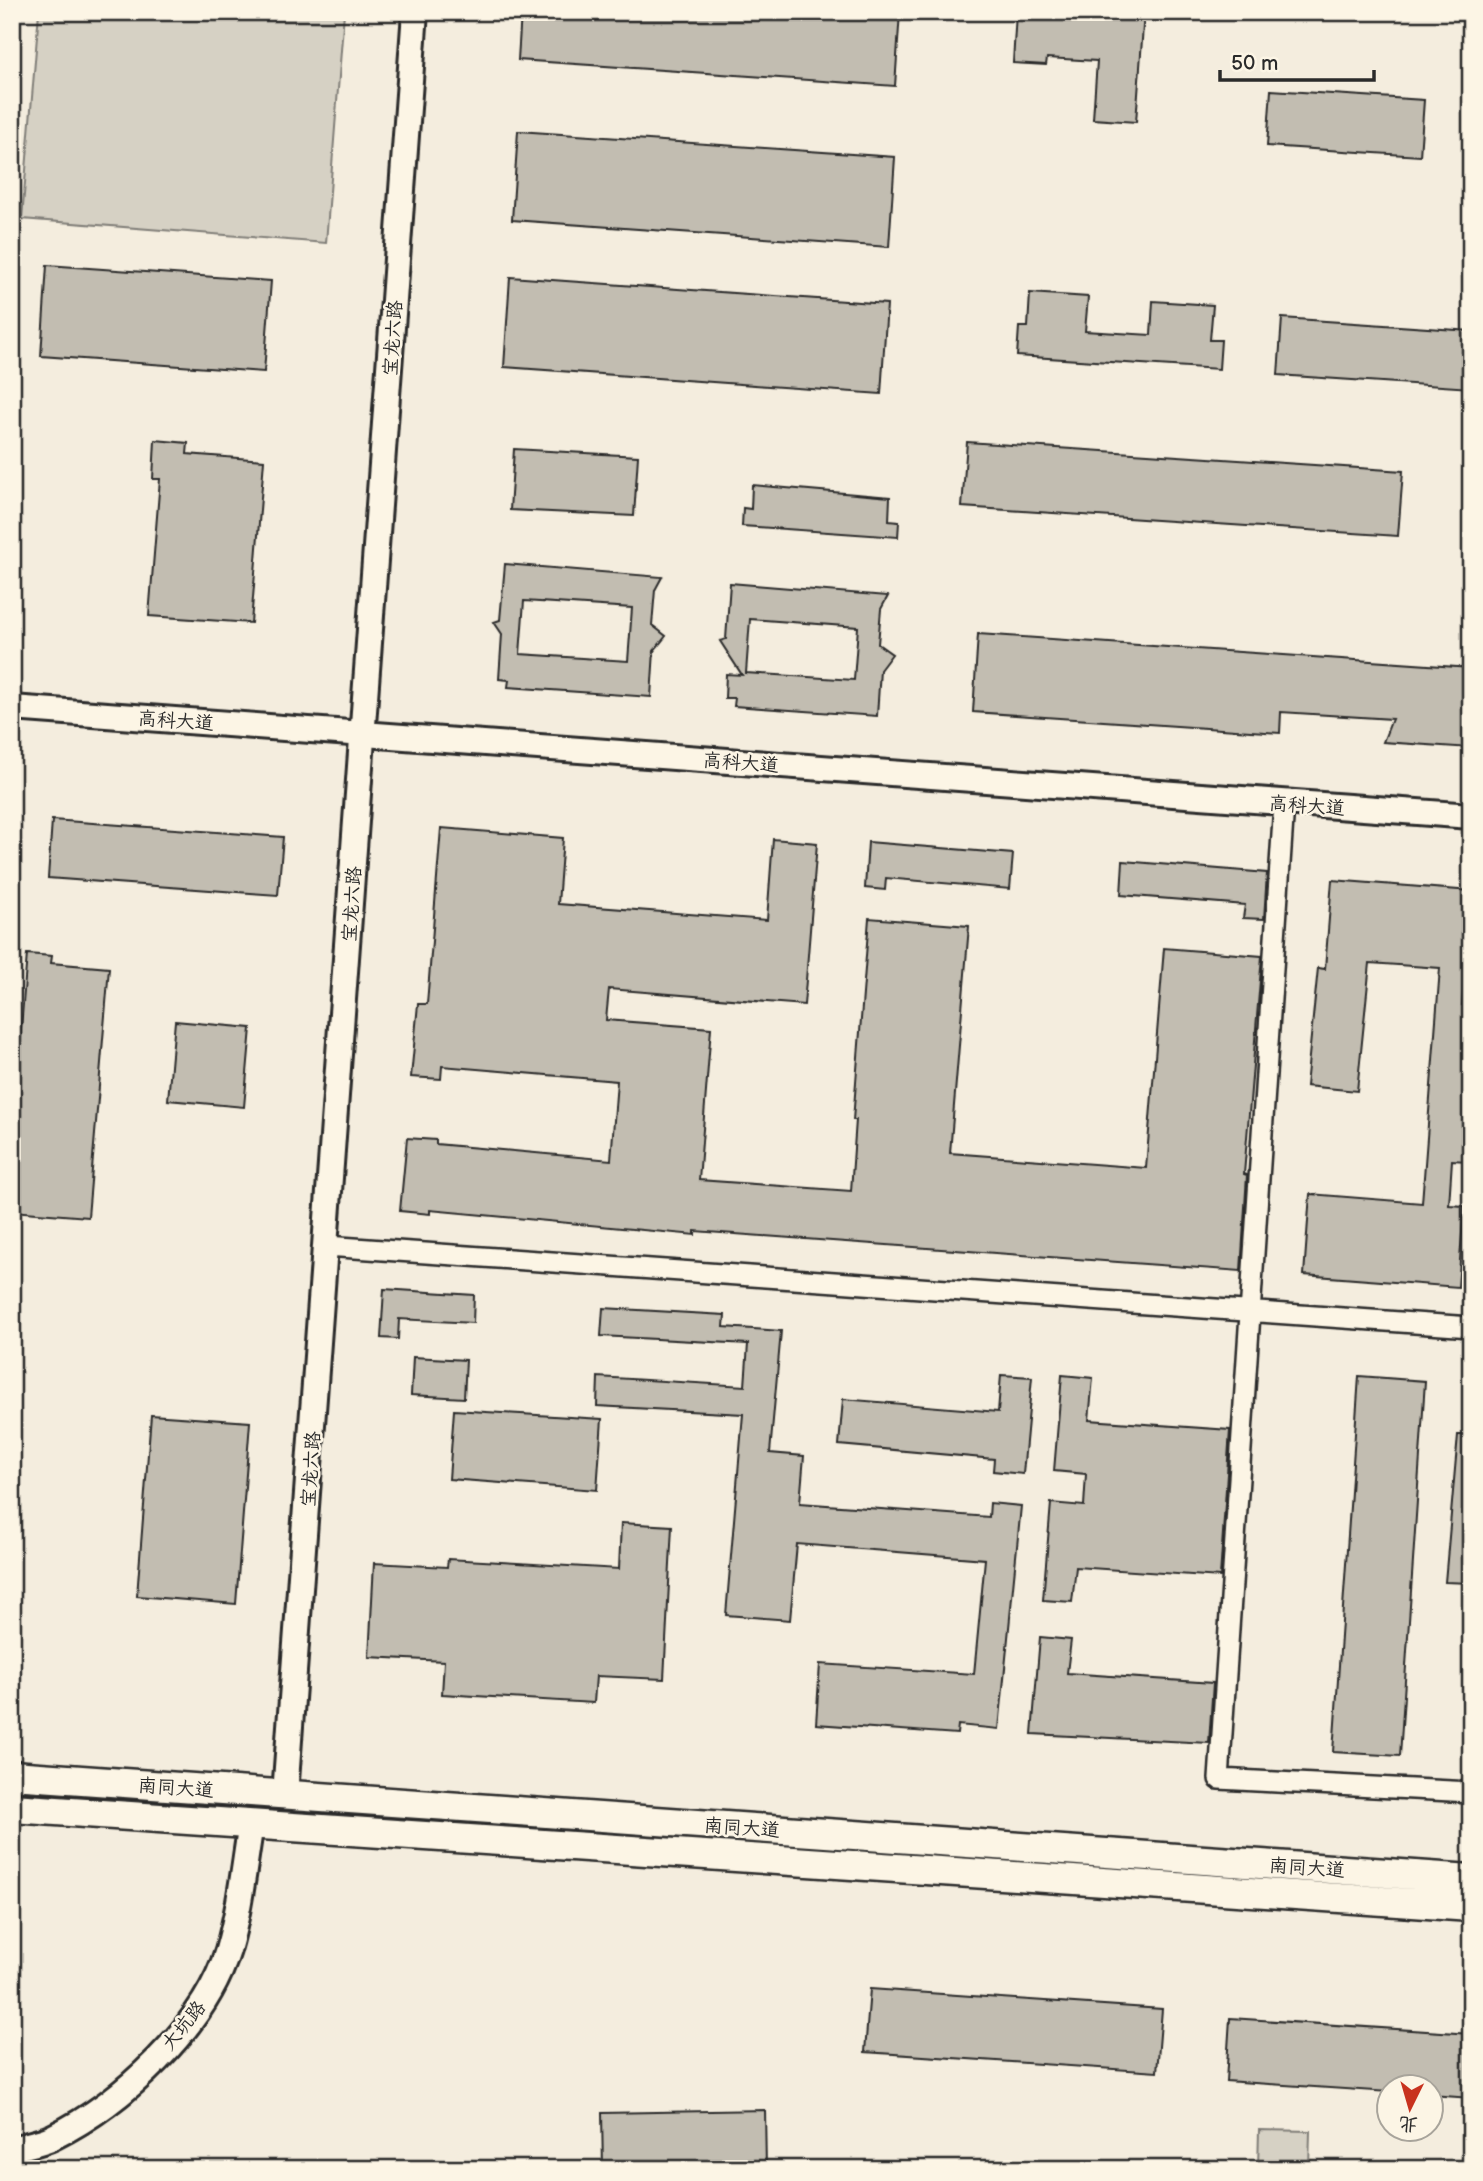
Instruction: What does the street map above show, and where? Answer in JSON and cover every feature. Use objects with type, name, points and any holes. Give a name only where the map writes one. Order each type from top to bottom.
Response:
[{"type":"main road","name":"南同大道","points":[[12,1775],[1471,1879]]},
{"type":"main road","name":"南同大道","points":[[12,1808],[1471,1908]]},
{"type":"street","name":"宝龙六路","points":[[285,1795],[415,12]]},
{"type":"street","name":"高科大道","points":[[12,708],[1471,816]]},
{"type":"street","points":[[1284,804],[1219,1779],[1471,1792]]},
{"type":"street","points":[[326,1246],[1252,1310],[1471,1328]]},
{"type":"street","name":"大坑路","points":[[12,2149],[52,2137],[119,2096],[181,2033],[207,1995],[227,1952],[251,1824]]},
{"type":"shaded area","points":[[39,12],[344,12],[326,243],[22,219]]},
{"type":"shaded area","points":[[1259,2130],[1310,2131],[1309,2169],[1258,2169]]},
{"type":"building","points":[[521,12],[900,12],[895,86],[518,60]]},
{"type":"building","points":[[1016,12],[1144,12],[1136,122],[1093,119],[1097,61],[1047,58],[1046,65],[1013,63]]},
{"type":"building","points":[[1271,90],[1424,100],[1420,156],[1267,146]]},
{"type":"building","points":[[518,131],[895,157],[889,247],[512,220]]},
{"type":"building","points":[[47,265],[271,281],[264,372],[41,356]]},
{"type":"building","points":[[510,277],[887,304],[881,394],[504,367]]},
{"type":"building","points":[[1030,293],[1088,297],[1085,331],[1151,335],[1153,301],[1213,305],[1210,340],[1221,340],[1219,369],[1017,356],[1019,327],[1028,327]]},
{"type":"building","points":[[1282,318],[1471,331],[1471,388],[1278,375]]},
{"type":"building","points":[[155,440],[188,443],[187,454],[264,460],[251,623],[149,616],[160,479],[153,479]]},
{"type":"building","points":[[967,442],[1403,471],[1398,536],[962,507]]},
{"type":"building","points":[[514,449],[638,456],[634,516],[510,510]]},
{"type":"building","points":[[752,485],[890,497],[889,521],[899,522],[898,537],[742,526],[743,508],[751,509]]},
{"type":"building","points":[[505,564],[662,577],[655,590],[652,625],[666,636],[654,651],[651,697],[508,687],[509,680],[499,679],[502,634],[494,622],[500,620]],"holes":[[[524,601],[632,608],[628,661],[520,654]]]},
{"type":"building","points":[[730,583],[888,596],[881,609],[878,644],[892,654],[880,670],[877,716],[734,706],[735,698],[725,698],[726,674],[742,675],[720,641],[726,639]],"holes":[[[750,619],[858,627],[854,680],[746,673]]]},
{"type":"building","points":[[978,634],[1471,668],[1471,748],[1383,742],[1392,719],[1281,712],[1280,733],[973,712]]},
{"type":"building","points":[[52,820],[283,837],[278,895],[48,878]]},
{"type":"building","points":[[441,828],[563,838],[558,904],[767,920],[773,839],[817,843],[804,1005],[609,989],[606,1020],[711,1028],[699,1180],[851,1191],[856,1120],[853,1120],[869,918],[969,926],[950,1153],[1146,1168],[1164,948],[1262,956],[1244,1174],[1247,1175],[1241,1271],[695,1231],[695,1235],[430,1210],[430,1214],[400,1211],[407,1138],[436,1140],[436,1144],[611,1160],[617,1081],[442,1066],[441,1079],[411,1077],[418,1004],[427,1004]]},
{"type":"building","points":[[868,842],[1013,854],[1010,889],[886,878],[885,890],[865,888]]},
{"type":"building","points":[[1123,861],[1267,873],[1264,919],[1243,918],[1245,905],[1121,895]]},
{"type":"building","points":[[1332,880],[1471,891],[1471,971],[1465,970],[1462,1005],[1471,1006],[1471,1107],[1467,1161],[1452,1160],[1449,1205],[1464,1206],[1458,1287],[1304,1275],[1310,1194],[1422,1203],[1440,968],[1370,963],[1357,1091],[1306,1086],[1318,968],[1325,969]]},
{"type":"building","points":[[27,954],[52,956],[51,963],[109,968],[88,1217],[12,1211],[12,1140]]},
{"type":"building","points":[[175,1021],[251,1028],[244,1107],[168,1100]]},
{"type":"building","points":[[384,1289],[474,1295],[473,1323],[399,1319],[398,1339],[381,1338]]},
{"type":"building","points":[[603,1308],[725,1315],[724,1327],[781,1331],[770,1453],[804,1456],[800,1503],[989,1517],[990,1503],[1021,1506],[999,1729],[958,1725],[957,1734],[816,1724],[820,1664],[974,1674],[985,1559],[797,1544],[790,1620],[726,1615],[743,1414],[597,1406],[598,1377],[745,1386],[748,1344],[601,1336]]},
{"type":"building","points":[[413,1357],[466,1360],[464,1398],[411,1395]]},
{"type":"building","points":[[1001,1375],[1032,1377],[1023,1474],[993,1471],[994,1459],[839,1445],[843,1399],[998,1412]]},
{"type":"building","points":[[1062,1375],[1093,1378],[1089,1420],[1230,1430],[1220,1577],[1076,1567],[1072,1602],[1043,1600],[1051,1503],[1084,1506],[1086,1474],[1054,1471]]},
{"type":"building","points":[[1359,1376],[1425,1381],[1400,1756],[1333,1752]]},
{"type":"building","points":[[454,1410],[602,1419],[597,1490],[449,1479]]},
{"type":"building","points":[[151,1415],[250,1422],[236,1604],[137,1596]]},
{"type":"building","points":[[1458,1435],[1471,1435],[1471,1583],[1445,1582]]},
{"type":"building","points":[[621,1523],[672,1526],[664,1679],[596,1676],[594,1703],[442,1694],[444,1661],[369,1657],[374,1563],[447,1567],[448,1559],[619,1569]]},
{"type":"building","points":[[1040,1637],[1071,1640],[1067,1673],[1213,1683],[1209,1743],[1032,1734]]},
{"type":"building","points":[[870,1989],[1162,2009],[1157,2072],[865,2052]]},
{"type":"building","points":[[1230,2018],[1471,2034],[1471,2098],[1444,2096],[1444,2072],[1374,2072],[1374,2091],[1226,2081]]},
{"type":"building","points":[[765,2110],[766,2169],[603,2169],[602,2113]]}]
